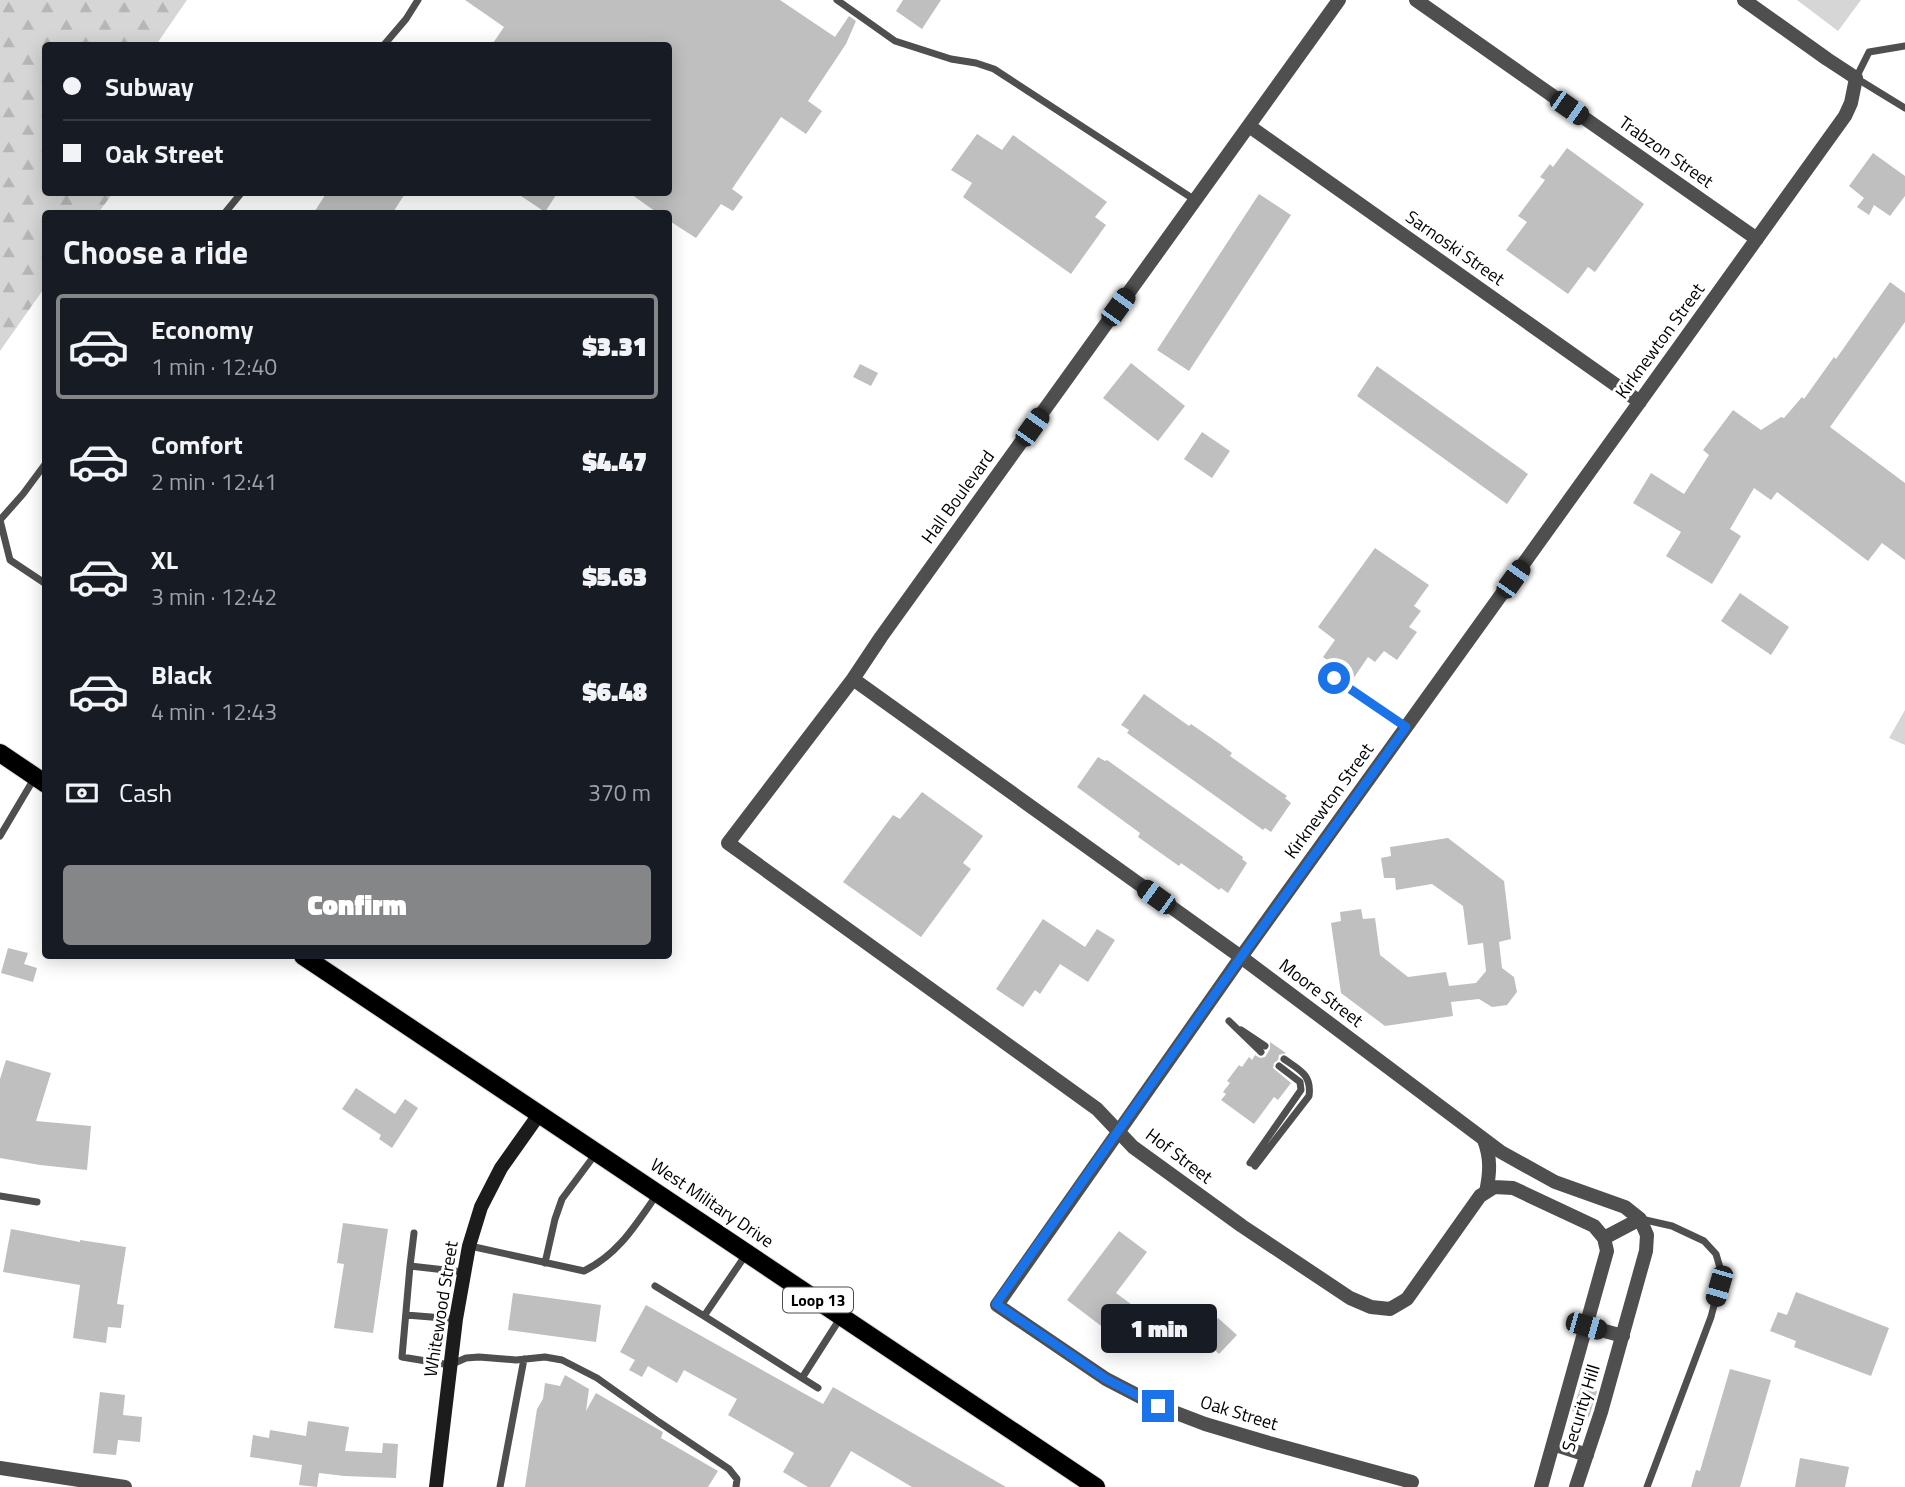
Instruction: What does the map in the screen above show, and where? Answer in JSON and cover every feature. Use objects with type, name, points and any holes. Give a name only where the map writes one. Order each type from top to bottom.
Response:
[{"type":"main road","points":[[0,754],[40,781]]},
{"type":"main road","name":"West Military Drive","points":[[308,959],[1096,1487]]},
{"type":"street","name":"Hall Boulevard","points":[[728,843],[853,679],[1339,0]]},
{"type":"street","name":"Trabzon Street","points":[[1416,0],[1757,239]]},
{"type":"street","points":[[1744,0],[1856,78]]},
{"type":"street","name":"Kirknewton Street","points":[[996,1304],[1241,957],[1845,116],[1851,103],[1856,78]]},
{"type":"street","name":"Sarnoski Street","points":[[1249,125],[1640,402]]},
{"type":"street","name":"Moore Street","points":[[853,679],[1241,957],[1501,1152],[1555,1182],[1625,1207],[1640,1219]]},
{"type":"street","name":"Hof Street","points":[[728,843],[1097,1109],[1133,1147],[1242,1226],[1350,1298],[1371,1307],[1390,1309],[1407,1300],[1478,1198],[1486,1192]]},
{"type":"street","name":"Whitewood Street","points":[[436,1487],[456,1319],[469,1246],[481,1207],[501,1168],[540,1113]]},
{"type":"street","points":[[1484,1140],[1490,1167],[1486,1192]]},
{"type":"street","points":[[1486,1192],[1494,1188],[1513,1188],[1594,1226],[1604,1238],[1640,1219]]},
{"type":"street","name":"Security Hill","points":[[1576,1487],[1646,1251],[1647,1235],[1640,1219]]},
{"type":"street","name":"Security Hill","points":[[1541,1487],[1607,1251],[1604,1238]]},
{"type":"street","name":"Oak Street","points":[[996,1304],[1106,1379],[1158,1406],[1205,1424],[1412,1482]]},
{"type":"street","points":[[1586,1326],[1622,1336]]},
{"type":"street","points":[[1553,1444],[1587,1455]]},
{"type":"street","points":[[0,1468],[125,1487]]},
{"type":"lane","points":[[386,42],[418,0]]},
{"type":"lane","points":[[837,0],[895,41],[994,69],[1195,201]]},
{"type":"lane","points":[[1905,46],[1869,52],[1856,78],[1905,108]]},
{"type":"lane","points":[[227,210],[239,196]]},
{"type":"lane","points":[[42,468],[0,520],[10,560],[42,581]]},
{"type":"lane","points":[[1334,678],[1406,727]]},
{"type":"lane","points":[[0,836],[40,781]]},
{"type":"lane","points":[[1229,1021],[1263,1049]]},
{"type":"lane","points":[[1252,1164],[1301,1090],[1300,1082],[1282,1063]]},
{"type":"lane","points":[[545,1263],[562,1199],[598,1152]]},
{"type":"lane","points":[[469,1246],[584,1270],[600,1263],[625,1240],[658,1192]]},
{"type":"lane","points":[[0,1196],[37,1202]]},
{"type":"lane","points":[[1640,1219],[1672,1227],[1704,1241],[1716,1254],[1721,1271],[1711,1317],[1647,1487]]},
{"type":"lane","points":[[414,1233],[402,1357],[450,1365],[466,1358],[479,1357],[516,1360],[545,1357],[562,1360],[597,1378],[729,1469],[737,1479],[736,1487]]},
{"type":"lane","points":[[704,1316],[747,1252]]},
{"type":"lane","points":[[410,1266],[463,1272]]},
{"type":"lane","points":[[655,1286],[818,1388]]},
{"type":"lane","points":[[406,1315],[456,1319]]},
{"type":"lane","points":[[802,1378],[842,1316]]},
{"type":"lane","points":[[500,1487],[524,1359]]},
{"type":"green space","points":[[0,0],[187,0],[158,42],[42,42],[42,196],[111,196],[100,210],[42,210],[42,291],[0,351]]},
{"type":"green space","points":[[1797,0],[1861,0],[1838,31]]},
{"type":"green space","points":[[1905,710],[1905,745],[1889,738]]},
{"type":"building","points":[[465,0],[780,0],[835,37],[849,16],[856,21],[846,44],[808,101],[822,111],[806,134],[781,117],[732,189],[743,197],[733,211],[721,204],[696,238],[672,223],[672,210],[653,210],[634,196],[672,196],[672,42],[494,42],[504,27]]},
{"type":"building","points":[[903,0],[941,0],[922,29],[896,11]]},
{"type":"building","points":[[977,134],[1002,150],[1013,135],[1107,202],[1095,217],[1106,225],[1071,274],[963,197],[972,183],[951,170]]},
{"type":"building","points":[[1567,148],[1644,204],[1595,272],[1588,267],[1568,294],[1506,250],[1527,222],[1518,216],[1545,180],[1540,177],[1550,164],[1553,167]]},
{"type":"building","points":[[1873,153],[1905,176],[1905,196],[1890,216],[1874,205],[1869,215],[1857,207],[1864,198],[1849,186]]},
{"type":"building","points":[[1259,194],[1291,215],[1189,371],[1157,350]]},
{"type":"building","points":[[324,196],[403,196],[395,210],[316,210]]},
{"type":"building","points":[[521,196],[555,196],[546,210]]},
{"type":"building","points":[[1890,282],[1905,293],[1905,322],[1830,427],[1905,483],[1905,560],[1882,543],[1868,561],[1777,492],[1771,500],[1754,488],[1730,529],[1741,536],[1712,584],[1666,556],[1681,532],[1633,503],[1651,473],[1684,494],[1709,455],[1703,450],[1733,410],[1761,430],[1781,417],[1784,418],[1802,397],[1804,399],[1834,357],[1836,359]]},
{"type":"building","points":[[1131,363],[1185,406],[1158,441],[1103,398]]},
{"type":"building","points":[[860,364],[878,373],[871,386],[853,377]]},
{"type":"building","points":[[1377,366],[1528,474],[1507,504],[1357,396]]},
{"type":"building","points":[[1202,432],[1230,451],[1212,478],[1184,459]]},
{"type":"building","points":[[1375,548],[1429,585],[1414,606],[1421,611],[1409,627],[1417,632],[1397,660],[1384,651],[1375,662],[1368,657],[1353,679],[1323,657],[1335,640],[1318,627]]},
{"type":"building","points":[[1740,593],[1789,627],[1771,655],[1721,621]]},
{"type":"building","points":[[1144,694],[1220,744],[1232,753],[1230,756],[1287,796],[1285,798],[1291,803],[1271,832],[1265,828],[1263,830],[1127,733],[1129,730],[1121,725]]},
{"type":"building","points":[[1098,757],[1107,760],[1243,857],[1247,863],[1228,893],[1221,888],[1219,890],[1181,863],[1179,866],[1138,837],[1140,833],[1077,787]]},
{"type":"building","points":[[922,792],[983,836],[963,863],[971,869],[921,937],[843,882],[893,815],[900,819]]},
{"type":"building","points":[[1448,838],[1504,881],[1511,939],[1499,942],[1502,968],[1514,977],[1517,992],[1507,1005],[1492,1007],[1479,999],[1451,1002],[1453,1016],[1385,1026],[1341,993],[1331,923],[1341,921],[1340,912],[1361,909],[1363,919],[1375,918],[1380,955],[1408,977],[1446,972],[1449,986],[1476,983],[1486,971],[1483,943],[1468,945],[1463,906],[1432,884],[1396,890],[1395,878],[1384,878],[1381,858],[1391,856],[1390,847]]},
{"type":"building","points":[[1043,919],[1085,947],[1097,929],[1115,940],[1088,982],[1060,964],[1040,994],[1035,990],[1023,1007],[996,989]]},
{"type":"building","points":[[8,948],[28,953],[24,964],[37,968],[33,982],[1,973]]},
{"type":"building","points":[[1270,1042],[1286,1053],[1279,1055],[1273,1068],[1291,1083],[1278,1100],[1274,1097],[1254,1124],[1221,1100],[1230,1083],[1227,1081],[1239,1065],[1242,1067],[1249,1057],[1252,1060],[1255,1055],[1265,1057],[1270,1049]]},
{"type":"building","points":[[6,1060],[51,1073],[36,1121],[91,1126],[87,1170],[0,1158],[0,1079]]},
{"type":"building","points":[[356,1088],[395,1114],[405,1099],[418,1108],[392,1148],[379,1139],[381,1135],[342,1109]]},
{"type":"building","points":[[343,1223],[388,1229],[373,1333],[334,1328],[344,1264],[337,1263]]},
{"type":"building","points":[[11,1229],[80,1242],[126,1247],[117,1304],[124,1305],[121,1328],[108,1327],[106,1343],[73,1338],[80,1285],[3,1272]]},
{"type":"building","points":[[1119,1231],[1147,1252],[1116,1293],[1139,1310],[1117,1338],[1067,1300]]},
{"type":"building","points":[[1796,1292],[1889,1328],[1871,1376],[1794,1347],[1796,1341],[1770,1331],[1778,1312],[1787,1315]]},
{"type":"building","points":[[513,1293],[601,1305],[596,1342],[508,1330]]},
{"type":"building","points":[[646,1305],[823,1404],[833,1387],[1006,1487],[912,1487],[851,1451],[830,1487],[808,1487],[783,1472],[794,1453],[728,1415],[737,1399],[684,1370],[677,1383],[648,1366],[642,1377],[629,1370],[635,1360],[620,1352]]},
{"type":"building","points":[[1218,1318],[1237,1335],[1219,1354],[1201,1337]]},
{"type":"building","points":[[1730,1369],[1771,1380],[1740,1487],[1691,1487],[1696,1470],[1700,1471]]},
{"type":"building","points":[[565,1375],[589,1389],[586,1411],[596,1393],[663,1432],[661,1438],[718,1471],[708,1487],[525,1487],[537,1409],[543,1399],[545,1383],[560,1386]]},
{"type":"building","points":[[1581,1386],[1597,1391],[1589,1417],[1572,1411]]},
{"type":"building","points":[[100,1392],[125,1395],[123,1415],[142,1417],[140,1442],[118,1440],[116,1455],[93,1453]]},
{"type":"building","points":[[308,1421],[349,1427],[345,1451],[382,1453],[383,1443],[398,1444],[396,1478],[319,1473],[317,1487],[299,1485],[302,1465],[250,1457],[253,1435],[269,1438],[270,1430],[306,1436]]},
{"type":"building","points":[[1800,1458],[1849,1467],[1845,1487],[1795,1487]]},
{"type":"route","points":[[1158,1406],[1106,1379],[996,1304],[1406,727],[1334,678]]}]
